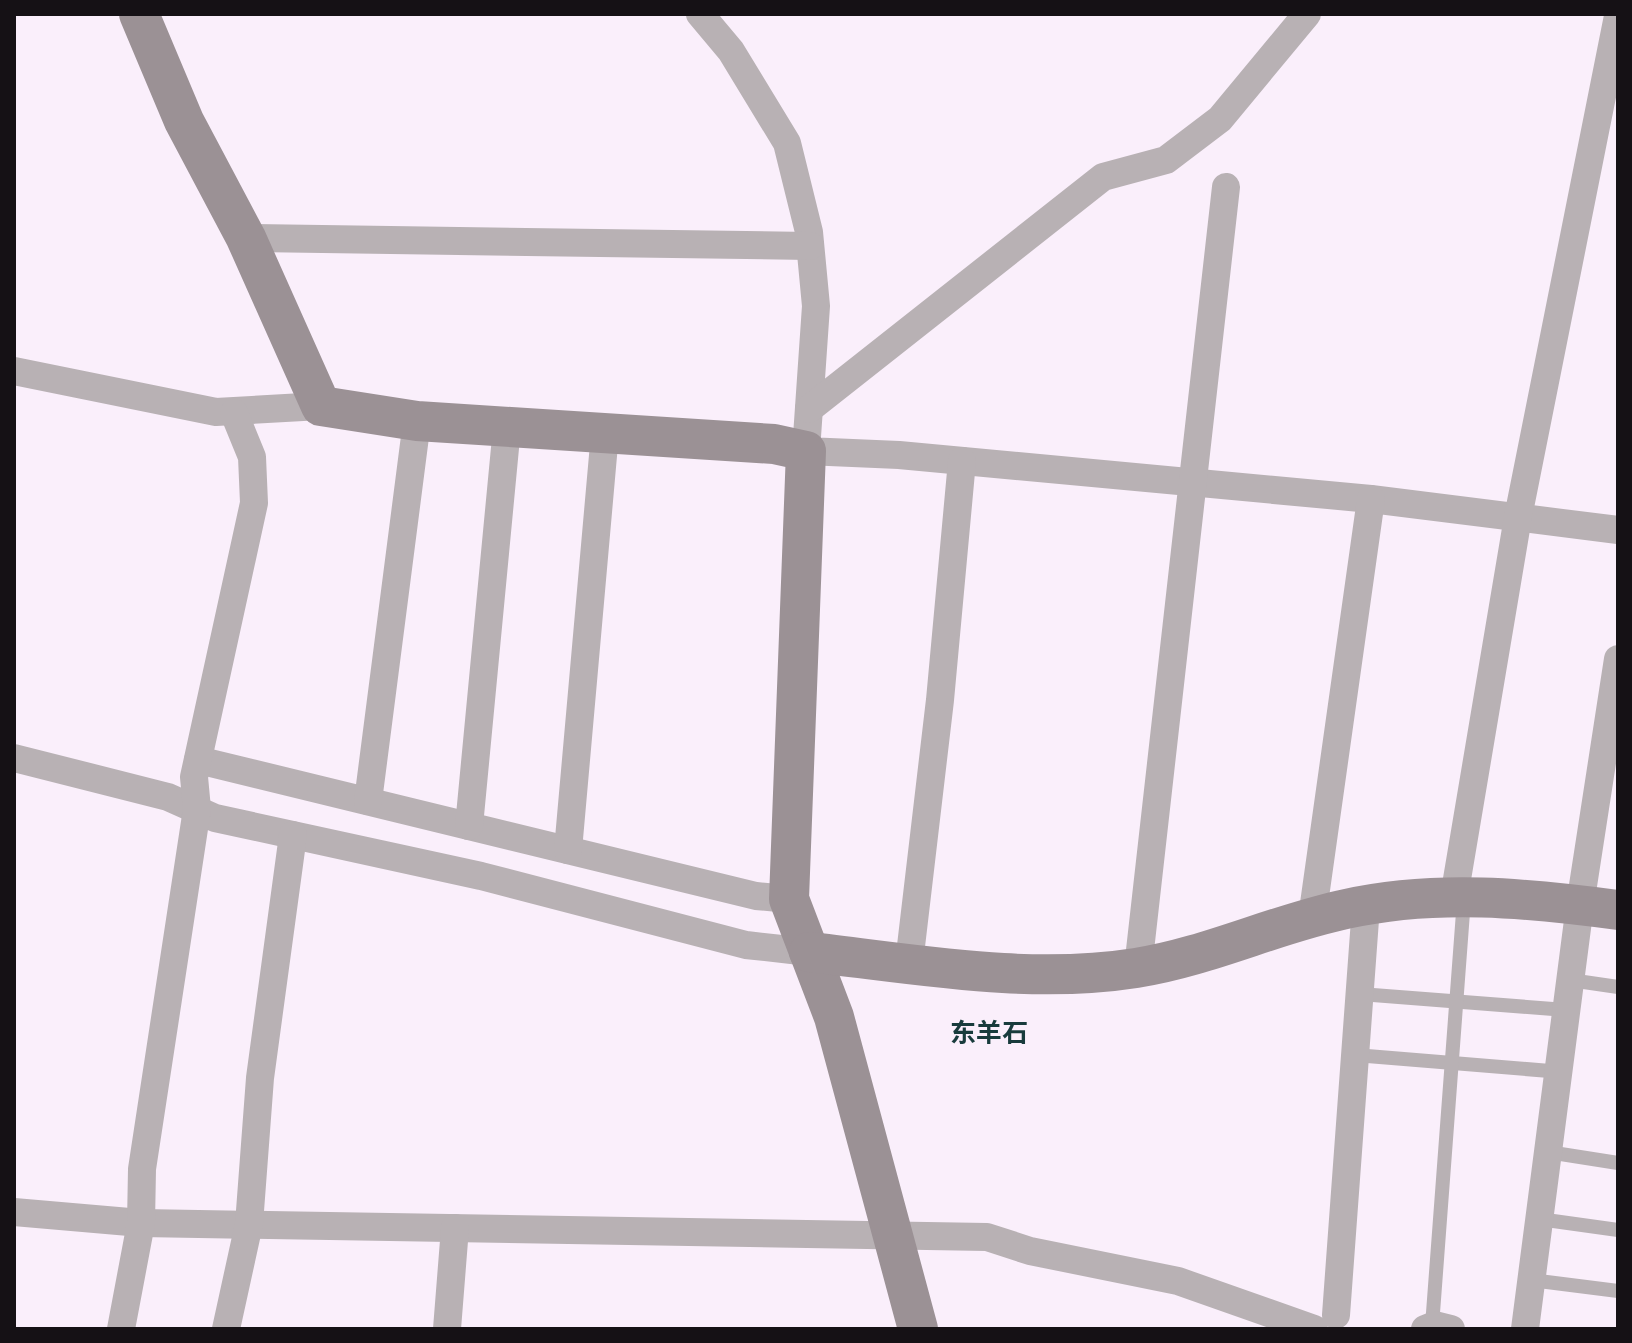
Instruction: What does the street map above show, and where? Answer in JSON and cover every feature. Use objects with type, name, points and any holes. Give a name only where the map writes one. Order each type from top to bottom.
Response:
[{"type":"street","points":[[139,14],[184,121],[246,238],[321,406]]},
{"type":"street","points":[[700,14],[731,51],[787,143],[810,246],[816,306],[806,451],[789,899],[834,1017],[918,1329]]},
{"type":"street","points":[[809,409],[1103,177],[1166,160],[1220,119],[1307,14]]},
{"type":"street","points":[[1459,897],[1518,517],[1618,16]]},
{"type":"street","points":[[1138,968],[1226,187]]},
{"type":"street","points":[[246,238],[810,246]]},
{"type":"street","points":[[14,371],[66,384],[234,413],[321,406],[417,421],[774,444],[806,451],[962,461],[1371,499],[1618,530]]},
{"type":"street","points":[[121,1329],[141,1223],[142,1169],[197,809],[194,777],[254,503],[252,457],[234,413]]},
{"type":"street","points":[[368,801],[417,421]]},
{"type":"street","points":[[469,826],[507,427]]},
{"type":"street","points":[[568,850],[605,433]]},
{"type":"street","points":[[909,963],[940,700],[962,461]]},
{"type":"street","points":[[1312,918],[1371,499]]},
{"type":"street","points":[[1525,1329],[1570,980],[1599,907],[1618,659]]},
{"type":"street","points":[[14,758],[168,797],[215,818],[481,876],[746,945],[997,973],[1068,975],[1138,968],[1312,918],[1366,906],[1459,897],[1522,897],[1599,907]]},
{"type":"street","points":[[198,760],[756,896],[789,899]]},
{"type":"street","points":[[226,1329],[249,1224],[260,1078],[293,835]]},
{"type":"street","points":[[14,1212],[141,1223],[987,1237],[1030,1251],[1178,1281],[1325,1322],[1355,1055],[1366,906]]},
{"type":"street","points":[[447,1329],[455,1228]]},
{"type":"lane","points":[[1436,1328],[1456,1001],[1459,897]]},
{"type":"lane","points":[[1570,980],[1618,987]]},
{"type":"lane","points":[[1360,994],[1566,1010]]},
{"type":"lane","points":[[1355,1055],[1560,1071]]},
{"type":"lane","points":[[1548,1152],[1618,1163]]},
{"type":"lane","points":[[1539,1219],[1618,1230]]},
{"type":"lane","points":[[1531,1280],[1618,1291]]},
{"type":"district","name":"东羊石","points":[[989,1033]]}]
